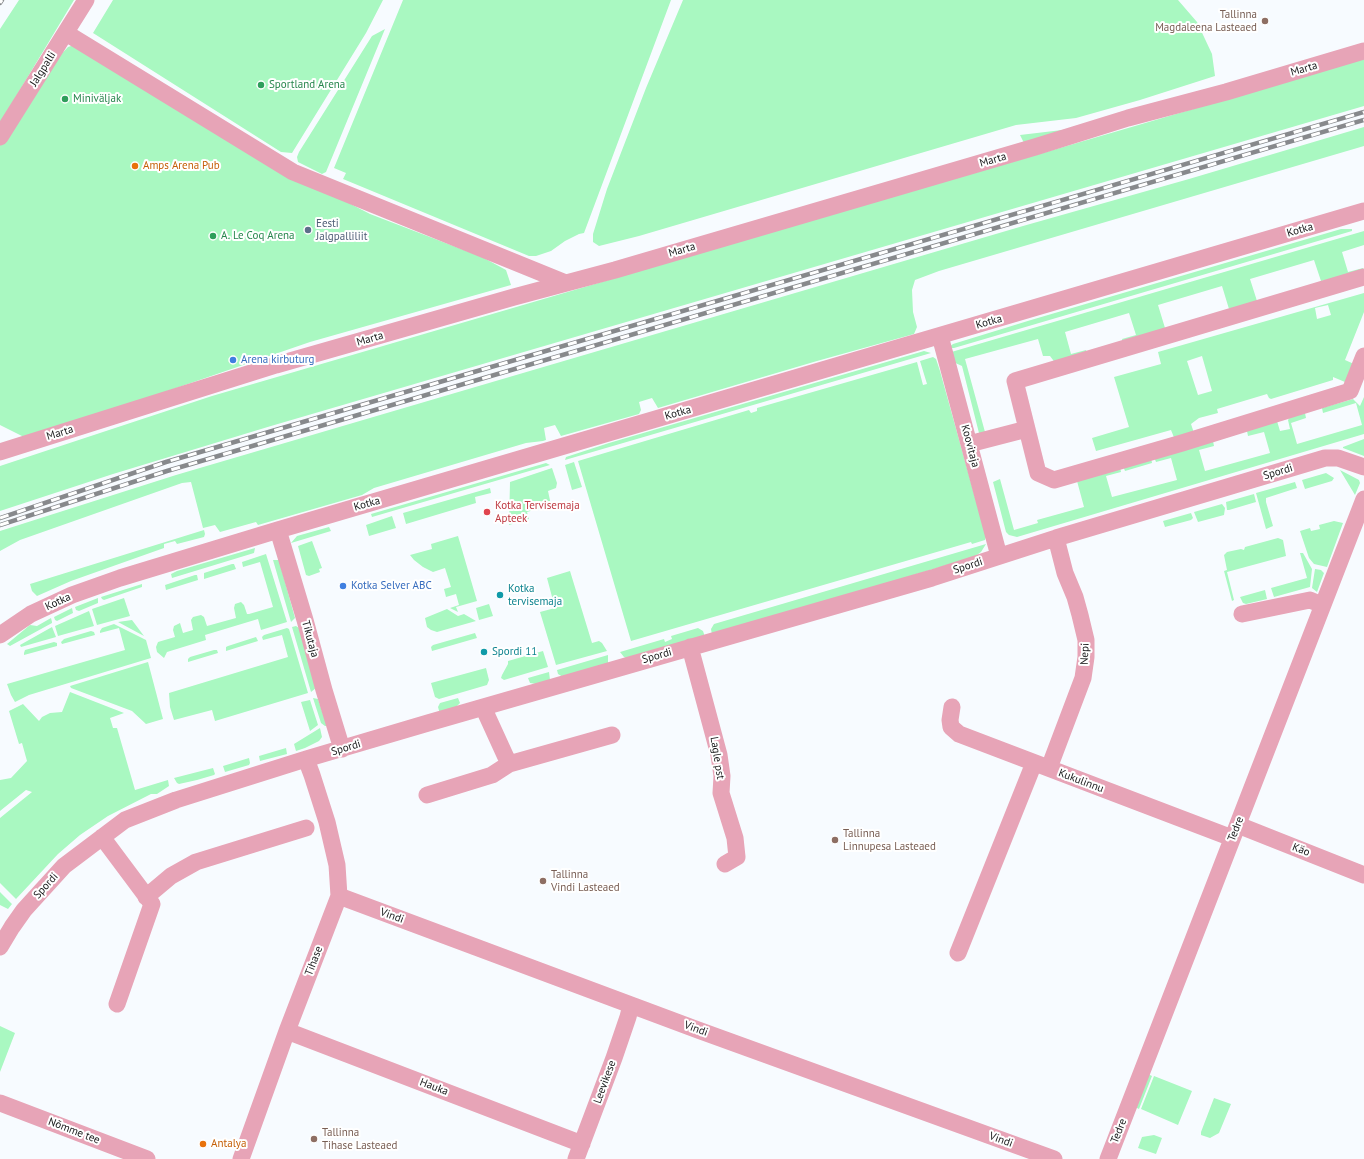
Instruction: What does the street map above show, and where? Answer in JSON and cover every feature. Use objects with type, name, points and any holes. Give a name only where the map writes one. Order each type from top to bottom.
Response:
[{"type":"street","name":"Jalgpalli","points":[[0,137],[86,0]]},
{"type":"street","points":[[66,33],[293,172],[566,283]]},
{"type":"street","name":"Marta","points":[[0,452],[276,365],[1020,152],[1128,118],[1226,92],[1364,51]]},
{"type":"street","name":"Kotka","points":[[0,635],[31,614],[72,595],[96,586],[278,530],[1364,212]]},
{"type":"street","points":[[1364,277],[1015,381],[1038,473],[1054,480],[1182,443],[1350,391],[1364,356]]},
{"type":"street","name":"Koovitaja","points":[[940,336],[999,556]]},
{"type":"street","points":[[969,444],[1027,429]]},
{"type":"street","name":"Spordi","points":[[0,948],[24,910],[64,866],[125,820],[176,800],[483,707],[932,578],[1056,538],[1326,458],[1338,458],[1364,467]]},
{"type":"street","name":"Tedre","points":[[1108,1159],[1322,605],[1363,504]]},
{"type":"street","name":"Tikutaja","points":[[278,530],[342,749]]},
{"type":"street","name":"Nepi","points":[[958,953],[1082,678],[1086,658],[1086,640],[1075,597],[1065,573],[1056,538]]},
{"type":"street","points":[[1242,614],[1310,600],[1322,605]]},
{"type":"street","name":"Lagle pst","points":[[690,647],[719,755],[722,776],[721,793],[736,838],[737,857],[725,864]]},
{"type":"street","points":[[483,707],[509,764]]},
{"type":"street","name":"Kukulinnu","points":[[952,707],[950,720],[951,727],[959,734],[1042,765],[1235,832]]},
{"type":"street","points":[[427,796],[492,775],[509,764],[612,735]]},
{"type":"street","name":"Tihase","points":[[242,1159],[287,1031],[339,896],[337,865],[327,822],[306,760]]},
{"type":"street","points":[[146,897],[171,876],[196,862],[306,828]]},
{"type":"street","name":"Käo","points":[[1235,832],[1364,875]]},
{"type":"street","points":[[102,837],[152,904],[118,1004]]},
{"type":"street","name":"Vindi","points":[[339,896],[631,1005],[1054,1159]]},
{"type":"street","name":"Leevikese","points":[[579,1151],[626,1024],[631,1005]]},
{"type":"street","name":"Hauka","points":[[287,1031],[579,1151]]},
{"type":"street","name":"Nõmme tee","points":[[0,1102],[147,1159]]},
{"type":"green space","points":[[19,0],[74,0],[0,123],[0,29]]},
{"type":"green space","name":"Sportland Arena","points":[[113,0],[383,0],[366,33],[292,153],[281,152],[93,33]]},
{"type":"green space","points":[[403,0],[671,0],[584,233],[565,241],[551,251],[536,256],[529,256],[343,179],[346,173],[334,168]]},
{"type":"green space","points":[[683,0],[1178,0],[1197,22],[1212,54],[1215,76],[1140,100],[1076,118],[1016,125],[639,236],[599,246],[593,242],[593,234],[607,189],[646,88]]},
{"type":"green space","points":[[385,29],[326,172],[322,174],[298,162],[297,157],[299,152],[372,36]]},
{"type":"green space","name":"A. Le Coq Arena","points":[[74,45],[343,200],[370,214],[482,257],[506,270],[511,285],[310,342],[28,439],[0,425],[0,145],[45,72],[68,47]]},
{"type":"green space","points":[[1364,59],[1364,106],[271,426],[113,474],[0,511],[0,466],[212,396]]},
{"type":"green space","points":[[1364,127],[1364,146],[939,271],[915,280],[912,290],[913,312],[917,327],[914,334],[658,408],[652,398],[639,402],[641,410],[639,414],[561,436],[555,425],[544,428],[546,440],[526,443],[374,488],[362,495],[258,525],[256,522],[220,532],[215,525],[203,528],[191,482],[182,483],[20,540],[0,551],[0,531],[176,475]]},
{"type":"green space","points":[[1079,128],[1024,143],[1020,135]]},
{"type":"green space","points":[[1341,229],[1352,229],[1352,231],[954,348],[948,348],[953,344],[1031,320]]},
{"type":"green space","points":[[1364,231],[1364,245],[1342,252],[1348,272],[1363,268],[1364,273],[1321,281],[1314,260],[1250,279],[1257,301],[1229,309],[1222,286],[1158,305],[1165,328],[1123,345],[1122,339],[1136,335],[1129,313],[1065,332],[1071,354],[1086,350],[1088,355],[1056,364],[1050,356],[1043,356],[1038,339],[965,359],[985,432],[980,437],[962,366],[951,361],[948,353]]},
{"type":"green space","points":[[1364,293],[1364,312],[1345,360],[1354,364],[1345,382],[1333,377],[1333,380],[1271,399],[1267,394],[1217,409],[1218,413],[1199,418],[1191,424],[1195,436],[1175,440],[1171,430],[1096,451],[1092,438],[1129,427],[1114,377],[1161,364],[1158,352]],"holes":[[[1328,305],[1331,315],[1317,319],[1315,308]],[[1202,356],[1212,391],[1198,395],[1187,361]]]},
{"type":"green space","points":[[924,351],[931,353],[565,460],[566,457],[609,443]]},
{"type":"green space","points":[[933,357],[936,359],[940,371],[986,537],[985,540],[972,544],[971,542],[631,641],[578,461],[749,410],[751,413],[757,411],[757,408],[917,362],[923,385],[927,384],[920,361]]},
{"type":"green space","points":[[1364,397],[1364,434],[1017,537],[1009,535],[1006,532],[993,482],[1000,479],[1014,530],[1038,523],[1037,520],[1084,507],[1077,481],[1120,467],[1121,472],[1106,476],[1112,497],[1177,480],[1171,458],[1156,462],[1154,457],[1213,441],[1214,446],[1199,450],[1205,471],[1270,453],[1264,432],[1248,436],[1247,431],[1277,421],[1280,431],[1290,429],[1288,420],[1290,417],[1305,413],[1306,418],[1291,423],[1297,444],[1362,425],[1356,403],[1323,413],[1322,408],[1353,399],[1360,406]]},
{"type":"green space","points":[[1364,439],[1364,456],[1343,448],[1343,447]]},
{"type":"green space","points":[[1151,458],[1152,463],[1125,471],[1123,466]]},
{"type":"green space","points":[[574,462],[582,487],[572,490],[565,465]]},
{"type":"green space","points":[[546,463],[550,465],[372,517],[371,514]]},
{"type":"green space","points":[[552,468],[557,483],[556,488],[548,491],[551,505],[527,512],[529,519],[509,525],[510,482]]},
{"type":"green space","points":[[1340,470],[1359,480],[1360,483],[1355,495]]},
{"type":"green space","points":[[1326,473],[1334,478],[1332,481],[1305,489],[1302,480]]},
{"type":"green space","points":[[1295,482],[1297,488],[1266,498],[1273,526],[1266,529],[1256,493]]},
{"type":"green space","points":[[490,488],[491,493],[475,497],[476,503],[406,524],[403,513]]},
{"type":"green space","points":[[1254,494],[1256,502],[1227,510],[1226,502]]},
{"type":"green space","points":[[1222,504],[1225,508],[1224,515],[1198,522],[1194,512]]},
{"type":"green space","points":[[1191,513],[1193,518],[1191,520],[1165,527],[1163,521]]},
{"type":"green space","points":[[392,516],[396,528],[369,536],[366,525]]},
{"type":"green space","points":[[1334,521],[1343,523],[1327,567],[1314,564],[1309,558],[1300,531],[1310,528],[1311,531],[1320,529],[1319,525]]},
{"type":"green space","points":[[329,527],[331,531],[291,543],[297,536]]},
{"type":"green space","points":[[204,530],[204,537],[177,544],[175,541],[164,544],[164,548],[71,581],[37,596],[32,591],[30,584]]},
{"type":"green space","points":[[458,536],[477,601],[456,607],[458,612],[450,608],[459,605],[456,594],[446,597],[444,589],[451,587],[445,568],[433,572],[423,567],[410,555],[432,549],[431,544]]},
{"type":"green space","points":[[1278,538],[1283,540],[1286,556],[1227,572],[1234,600],[1232,601],[1224,571],[1227,570],[1224,555],[1227,552],[1241,549],[1244,550],[1245,547]]},
{"type":"green space","points":[[312,541],[322,568],[319,569],[320,572],[309,576],[306,575],[298,546]]},
{"type":"green space","points":[[986,544],[981,552],[974,557],[712,635],[711,629],[714,624]]},
{"type":"green space","points":[[255,548],[254,553],[172,578],[171,574],[177,571]]},
{"type":"green space","points":[[1300,553],[1303,553],[1312,569],[1310,587],[1274,597],[1271,588],[1307,578]]},
{"type":"green space","points":[[266,554],[287,622],[261,630],[258,619],[205,635],[206,640],[167,652],[164,658],[157,652],[156,647],[158,642],[175,637],[173,630],[174,626],[180,623],[183,633],[193,630],[191,620],[193,617],[201,615],[204,617],[207,626],[236,618],[234,608],[235,604],[241,602],[244,605],[247,614],[273,607],[260,562],[243,567],[242,562]]},
{"type":"green space","points":[[273,560],[279,560],[295,618],[291,622]]},
{"type":"green space","points":[[234,564],[236,569],[204,579],[204,573]]},
{"type":"green space","points":[[1315,569],[1321,570],[1324,573],[1317,592],[1312,588]]},
{"type":"green space","points":[[570,571],[592,643],[599,641],[607,651],[556,665],[540,612],[555,608],[547,578]]},
{"type":"green space","points":[[197,575],[198,580],[166,590],[165,585]]},
{"type":"green space","points":[[142,584],[142,587],[104,600],[101,597]]},
{"type":"green space","points":[[1265,590],[1267,599],[1246,604],[1243,603],[1240,597]]},
{"type":"green space","points":[[98,598],[98,603],[79,611],[76,610],[75,607]]},
{"type":"green space","points":[[124,598],[130,616],[97,625],[92,609]]},
{"type":"green space","points":[[489,604],[493,616],[479,620],[476,608]]},
{"type":"green space","points":[[72,608],[73,613],[57,621],[55,620],[54,617]]},
{"type":"green space","points":[[447,609],[458,616],[464,614],[476,621],[437,632],[427,627],[425,618]]},
{"type":"green space","points":[[89,611],[94,626],[58,636],[55,626]]},
{"type":"green space","points":[[51,618],[52,623],[10,646],[7,644],[30,625],[37,626]]},
{"type":"green space","points":[[132,620],[144,636],[118,622]]},
{"type":"green space","points":[[114,624],[146,640],[151,658],[29,695],[15,702],[7,684],[125,650],[119,628],[100,633],[102,628]]},
{"type":"green space","points":[[296,626],[299,628],[316,688],[311,692],[292,627]]},
{"type":"green space","points":[[52,627],[56,637],[21,647],[20,645]]},
{"type":"green space","points":[[287,628],[289,629],[308,693],[215,721],[212,710],[174,720],[170,707],[169,693],[288,657],[282,635],[263,640],[262,637],[264,635]]},
{"type":"green space","points":[[698,628],[703,631],[705,637],[628,659],[620,652],[664,639],[665,642],[672,639],[671,636]]},
{"type":"green space","points":[[91,631],[94,632],[95,635],[62,644],[61,642],[64,639]]},
{"type":"green space","points":[[475,633],[477,638],[432,651],[431,647],[433,645]]},
{"type":"green space","points":[[256,637],[258,641],[226,651],[226,647],[228,646]]},
{"type":"green space","points":[[54,642],[57,643],[57,646],[24,655],[25,650]]},
{"type":"green space","points":[[217,650],[218,653],[188,662],[190,657]]},
{"type":"green space","points":[[543,651],[548,667],[504,680],[501,678],[508,661]]},
{"type":"green space","points":[[608,655],[608,663],[563,677],[558,674],[557,670]]},
{"type":"green space","points":[[148,662],[163,719],[146,724],[132,711],[71,688],[70,686]]},
{"type":"green space","points":[[486,668],[489,680],[487,685],[439,699],[435,697],[431,683]]},
{"type":"green space","points":[[549,672],[550,680],[536,684],[530,683],[528,678]]},
{"type":"green space","points":[[70,692],[124,713],[110,718],[113,728],[117,728],[135,790],[168,780],[169,786],[157,794],[151,794],[108,816],[80,835],[58,854],[16,899],[0,883],[0,818],[32,792],[26,790],[0,811],[0,780],[11,778],[27,761],[22,743],[19,744],[9,711],[23,704],[39,721],[42,717],[50,713],[62,712]]},
{"type":"green space","points":[[313,698],[318,699],[327,726],[321,723]]},
{"type":"green space","points":[[458,698],[460,703],[454,709],[440,714],[438,707],[440,703]]},
{"type":"green space","points":[[310,700],[318,725],[310,731],[301,702]]},
{"type":"green space","points":[[320,728],[322,737],[319,741],[296,751],[294,744]]},
{"type":"green space","points":[[286,748],[287,754],[260,761],[259,756]]},
{"type":"green space","points":[[249,758],[249,765],[225,772],[223,766]]},
{"type":"green space","points":[[213,768],[214,775],[197,780],[179,784],[174,778]]},
{"type":"green space","points":[[0,892],[12,904],[8,909],[0,905]]},
{"type":"green space","points":[[0,1026],[15,1033],[0,1072]]},
{"type":"green space","points":[[1148,1074],[1152,1076],[1139,1109],[1135,1107]]},
{"type":"green space","points":[[1154,1076],[1192,1091],[1178,1125],[1141,1109]]},
{"type":"green space","points":[[1214,1098],[1231,1104],[1219,1133],[1210,1138],[1201,1135],[1201,1132]]},
{"type":"green space","points":[[1154,1135],[1162,1138],[1156,1154],[1138,1148],[1142,1137]]},
{"type":"railway","points":[[0,518],[166,462],[1364,112]]},
{"type":"railway","points":[[0,525],[167,471],[1364,120]]},
{"type":"place","name":"Tallinna Magdaleena Lasteaed","points":[[1265,21]]},
{"type":"place","name":"Sportland Arena","points":[[261,85]]},
{"type":"place","name":"Miniväljak","points":[[65,99]]},
{"type":"place","name":"Amps Arena Pub","points":[[135,166]]},
{"type":"place","name":"Eesti Jalgpalliliit","points":[[308,230]]},
{"type":"place","name":"A. Le Coq Arena","points":[[213,236]]},
{"type":"place","name":"Arena kirbuturg","points":[[233,360]]},
{"type":"place","name":"Kotka Tervisemaja Apteek","points":[[487,512]]},
{"type":"place","name":"Kotka Selver ABC","points":[[343,586]]},
{"type":"place","name":"Kotka tervisemaja","points":[[500,595]]},
{"type":"place","name":"Spordi 11","points":[[484,652]]},
{"type":"place","name":"Tallinna Linnupesa Lasteaed","points":[[835,840]]},
{"type":"place","name":"Tallinna Vindi Lasteaed","points":[[543,881]]},
{"type":"place","name":"Tallinna Tihase Lasteaed","points":[[314,1139]]},
{"type":"place","name":"Antalya","points":[[203,1144]]}]
